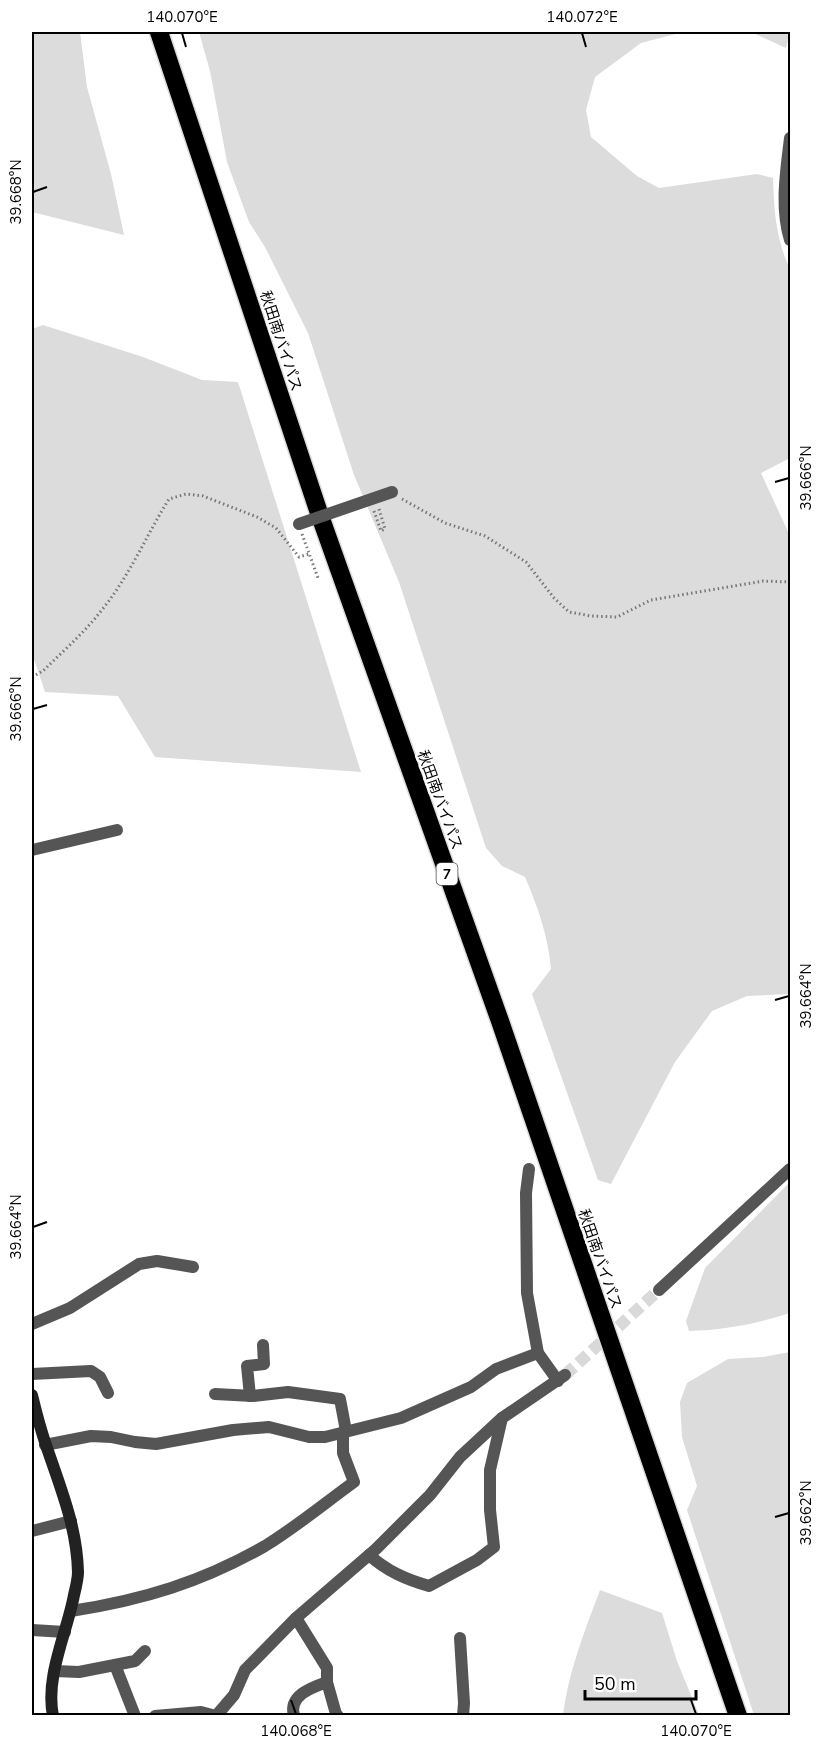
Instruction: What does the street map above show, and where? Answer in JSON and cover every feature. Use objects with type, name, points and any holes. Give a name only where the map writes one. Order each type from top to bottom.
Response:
[{"type":"highway","name":"秋田南バイパス","points":[[159,32],[319,513],[497,1013],[738,1716]]},
{"type":"street","points":[[790,138],[784,200],[785,224],[790,240]]},
{"type":"street","points":[[299,524],[374,503],[393,492]]},
{"type":"street","points":[[32,850],[117,830]]},
{"type":"street","points":[[155,1716],[201,1712],[216,1716],[234,1695],[245,1670],[296,1618],[369,1555],[430,1495],[460,1456],[502,1418],[561,1378],[538,1353],[527,1293],[526,1193],[530,1168]]},
{"type":"street","points":[[659,1290],[790,1169]]},
{"type":"street","points":[[32,1324],[70,1308],[139,1264],[157,1261],[193,1267]]},
{"type":"street","points":[[250,1396],[247,1366],[264,1364],[263,1345]]},
{"type":"street","points":[[45,1445],[91,1436],[156,1444],[233,1430],[269,1427],[309,1437],[325,1437],[401,1418],[471,1387],[496,1370],[538,1353]]},
{"type":"street","points":[[32,1374],[91,1371],[100,1377],[108,1393]]},
{"type":"street","points":[[71,1611],[115,1604],[187,1584],[223,1569],[267,1544],[354,1482],[343,1453],[344,1432],[340,1399],[288,1392],[250,1396],[215,1394]]},
{"type":"street","points":[[32,1395],[45,1445],[75,1535],[78,1574],[55,1671],[50,1702],[53,1716]]},
{"type":"street","points":[[369,1555],[378,1564],[403,1579],[429,1586],[477,1560],[494,1547],[490,1510],[490,1470],[502,1418]]},
{"type":"street","points":[[32,1531],[71,1521]]},
{"type":"street","points":[[296,1618],[327,1668],[327,1682],[338,1716]]},
{"type":"street","points":[[32,1630],[65,1632]]},
{"type":"street","points":[[460,1638],[463,1716]]},
{"type":"street","points":[[55,1671],[79,1672],[135,1661],[145,1651]]},
{"type":"street","points":[[115,1665],[135,1716]]},
{"type":"street","points":[[294,1716],[293,1710],[297,1699],[305,1690],[327,1682]]},
{"type":"path","points":[[393,492],[425,514],[485,536],[526,562],[569,612],[591,616],[617,616],[651,600],[763,581],[790,582]]},
{"type":"path","points":[[32,677],[43,672],[101,611],[142,549],[169,499],[186,494],[214,500],[257,517],[276,528],[299,557],[309,554]]},
{"type":"path","points":[[374,503],[385,529],[381,531],[374,503]]},
{"type":"path","points":[[299,524],[318,578]]},
{"type":"shaded area","points":[[32,32],[80,32],[87,87],[111,174],[124,235],[32,212]]},
{"type":"shaded area","points":[[199,32],[683,32],[641,43],[595,77],[586,110],[591,137],[637,176],[659,188],[757,174],[773,178],[777,225],[790,270],[790,458],[761,473],[790,536],[790,994],[747,996],[712,1011],[675,1062],[611,1184],[598,1180],[532,994],[551,969],[548,945],[538,911],[525,877],[502,866],[486,848],[399,582],[354,475],[308,333],[265,247],[249,222],[227,162],[210,71]]},
{"type":"shaded area","points":[[751,32],[790,32],[786,48]]},
{"type":"shaded area","points":[[43,325],[143,357],[202,380],[238,382],[361,772],[155,757],[118,696],[45,692],[32,653],[32,329]]},
{"type":"shaded area","points":[[790,1182],[790,1313],[740,1326],[689,1331],[686,1321],[705,1268]]},
{"type":"shaded area","points":[[790,1352],[790,1715],[754,1715],[687,1510],[697,1486],[682,1437],[680,1402],[687,1383],[728,1359],[763,1357]]},
{"type":"shaded area","points":[[600,1590],[662,1613],[677,1661],[699,1715],[563,1715],[573,1668]]},
{"type":"tunnel","points":[[565,1375],[659,1290]]}]
